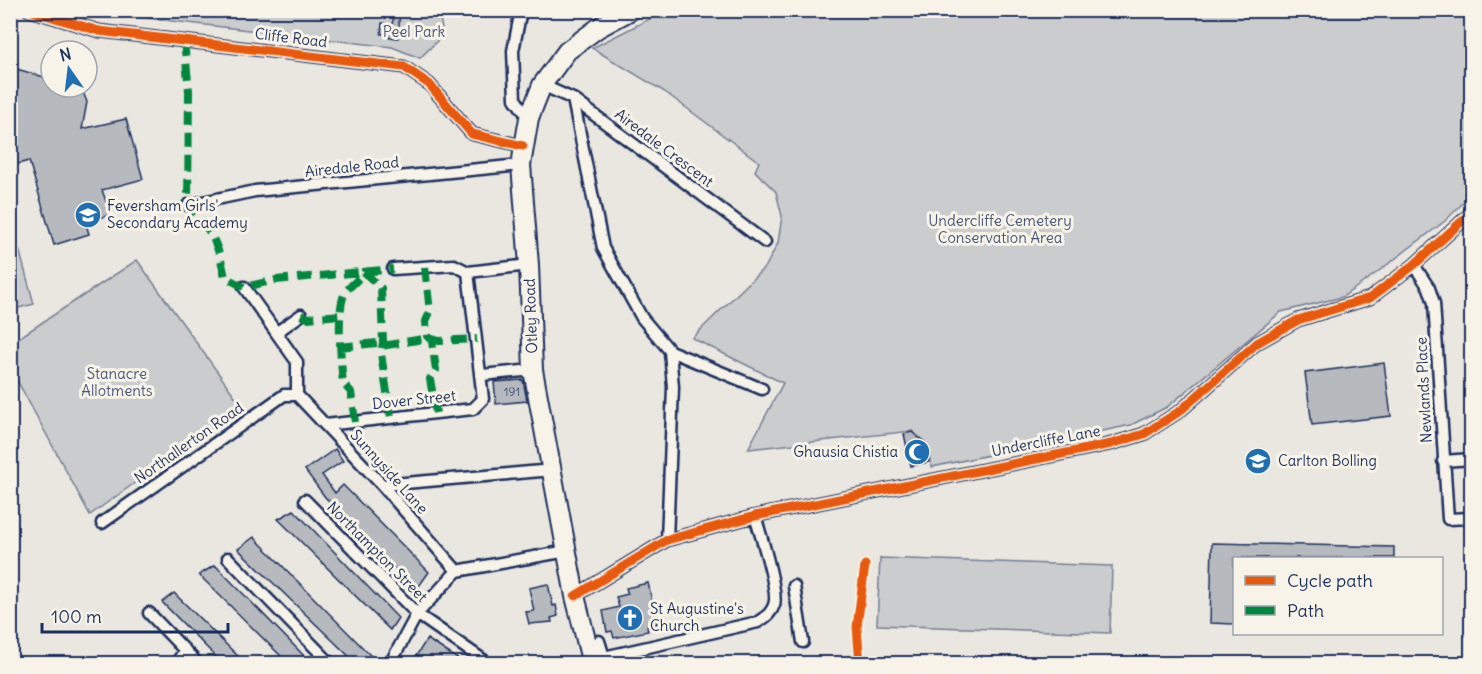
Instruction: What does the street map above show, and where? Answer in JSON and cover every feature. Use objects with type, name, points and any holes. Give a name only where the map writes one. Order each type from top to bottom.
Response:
[{"type":"main road","name":"Otley Road","points":[[592,663],[575,596],[533,370],[530,266],[520,165],[529,118],[542,85],[567,51],[598,28],[631,10]]},
{"type":"street","name":"Cliffe Road","points":[[28,10],[99,30],[404,67],[429,84],[471,134],[524,146]]},
{"type":"street","points":[[521,10],[513,51],[515,99],[529,118]]},
{"type":"street","name":"Airedale Crescent","points":[[542,85],[573,99],[765,242]]},
{"type":"street","points":[[573,99],[603,248],[642,318],[670,351],[762,389]]},
{"type":"street","name":"Airedale Road","points":[[188,205],[255,191],[520,165]]},
{"type":"street","name":"Undercliffe Lane","points":[[575,596],[667,540],[756,516],[1111,444],[1144,434],[1180,411],[1257,343],[1298,320],[1370,298],[1414,265],[1472,213]]},
{"type":"street","points":[[393,269],[454,265],[468,272],[530,266]]},
{"type":"street","name":"Newlands Place","points":[[1414,265],[1430,288],[1434,303],[1448,519],[1472,518]]},
{"type":"street","name":"Dover Street","points":[[325,425],[473,410],[483,399],[482,375],[468,272]]},
{"type":"street","points":[[244,286],[297,362],[297,395]]},
{"type":"street","points":[[277,332],[301,315]]},
{"type":"street","points":[[667,540],[673,387],[670,351]]},
{"type":"street","points":[[482,375],[533,370]]},
{"type":"street","name":"Northallerton Road","points":[[102,523],[284,395],[297,395]]},
{"type":"street","name":"Sunnyside Lane","points":[[297,395],[382,485],[457,571]]},
{"type":"street","points":[[1443,461],[1472,459]]},
{"type":"street","points":[[382,485],[553,470]]},
{"type":"street","name":"Northampton Street","points":[[305,500],[417,614],[489,663]]},
{"type":"street","points":[[599,641],[604,657],[758,622],[770,614],[776,603],[756,516]]},
{"type":"street","points":[[390,663],[417,614],[457,571],[567,551]]},
{"type":"street","points":[[228,558],[331,663]]},
{"type":"street","points":[[794,586],[803,642]]},
{"type":"street","points":[[776,603],[796,599]]},
{"type":"street","points":[[149,614],[198,663]]},
{"type":"street","points":[[176,663],[185,650]]},
{"type":"green space","name":"Peel Park","points":[[86,11],[439,11],[443,35],[420,58],[392,47]]},
{"type":"green space","name":"Undercliffe Cemetery Conservation Area","points":[[665,11],[1471,11],[1471,195],[1445,221],[1342,297],[1281,312],[1167,407],[1131,425],[932,467],[925,442],[912,431],[748,449],[783,383],[692,338],[766,266],[778,243],[782,216],[776,192],[755,171],[759,162],[665,92],[592,48]]},
{"type":"green space","points":[[10,216],[34,304],[11,310],[10,310]]},
{"type":"green space","name":"Stanacre Allotments","points":[[137,260],[242,406],[90,515],[11,369],[11,343]]},
{"type":"green space","points":[[880,558],[1112,566],[1110,633],[877,625]]},
{"type":"building","points":[[396,10],[400,10],[398,38],[388,37],[389,34],[381,34],[382,23],[392,24]]},
{"type":"building","points":[[10,67],[39,75],[39,99],[86,99],[82,129],[126,119],[143,179],[102,190],[111,215],[85,221],[89,234],[54,245],[29,161],[10,166]]},
{"type":"building","points":[[1384,363],[1391,416],[1312,425],[1305,373]]},
{"type":"building","points":[[523,380],[527,401],[496,404],[494,382]]},
{"type":"building","name":"Ghausia Chistia","points":[[912,432],[923,442],[929,462],[911,466],[904,434]]},
{"type":"building","points":[[335,449],[343,461],[322,475],[335,493],[343,485],[429,572],[416,590],[325,497],[305,470]]},
{"type":"building","points":[[294,510],[398,618],[390,630],[278,519]]},
{"type":"building","points":[[254,537],[373,658],[370,663],[356,663],[238,549]]},
{"type":"building","points":[[1212,543],[1394,547],[1394,557],[1233,557],[1233,624],[1210,623]]},
{"type":"building","points":[[215,565],[311,663],[288,663],[199,575]]},
{"type":"building","name":"St Augustine's Church","points":[[648,583],[657,624],[647,627],[648,631],[614,638],[612,631],[607,632],[603,611],[619,607],[616,597],[628,594],[626,588]]},
{"type":"building","points":[[548,584],[558,616],[551,618],[552,622],[529,624],[526,612],[534,611],[529,588]]},
{"type":"building","points":[[174,593],[245,663],[222,663],[162,602]]},
{"type":"building","points":[[427,639],[464,663],[427,663],[416,656]]},
{"type":"marked path","points":[[184,41],[189,91],[188,205],[213,238],[225,277],[244,287],[276,280],[393,269]]},
{"type":"marked path","points":[[425,267],[430,312],[426,321],[427,336],[432,341],[436,370],[430,379],[436,413]]},
{"type":"marked path","points":[[355,422],[351,392],[343,383],[341,311],[345,293],[364,272],[381,288],[383,342],[381,354],[391,418]]},
{"type":"marked path","points":[[301,315],[308,318],[340,315]]},
{"type":"marked path","points":[[339,347],[377,343],[382,346],[429,338],[439,341],[477,339]]},
{"type":"cycle path","points":[[29,10],[99,31],[404,67],[429,84],[472,134],[523,146]]},
{"type":"cycle path","points":[[575,596],[667,540],[755,516],[1111,444],[1144,434],[1180,411],[1257,343],[1298,320],[1370,298],[1414,265],[1472,212]]},
{"type":"cycle path","points":[[860,664],[857,627],[865,565]]},
{"type":"place","name":"Feversham Girls' Secondary Academy","points":[[88,215]]},
{"type":"place","name":"Ghausia Chistia","points":[[917,452]]},
{"type":"place","name":"Carlton Bolling","points":[[1258,461]]},
{"type":"place","name":"St Augustine's Church","points":[[630,618]]}]
